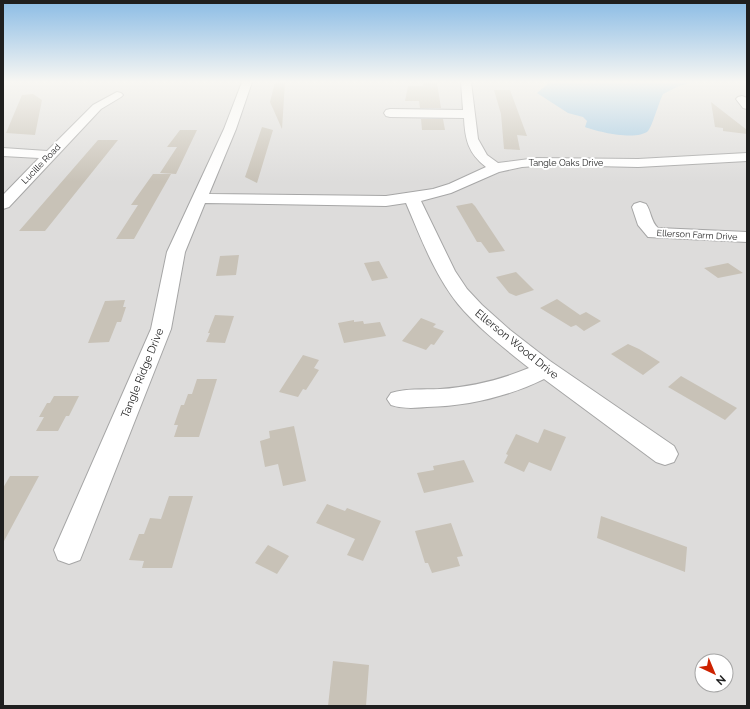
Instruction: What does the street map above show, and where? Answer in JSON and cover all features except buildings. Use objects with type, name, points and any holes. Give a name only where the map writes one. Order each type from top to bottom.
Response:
[{"type":"street","name":"Lucille Road","points":[[3,204],[89,115]]},
{"type":"street","name":"Tangle Ridge Drive","points":[[69,550],[161,329],[166,307],[170,271],[176,252],[235,115]]},
{"type":"street","points":[[470,115],[472,139],[476,148],[486,162],[496,168]]},
{"type":"street","points":[[3,152],[51,155]]},
{"type":"street","name":"Tangle Oaks Drive","points":[[199,198],[364,202],[412,198],[442,192],[496,168],[528,162],[623,163],[747,157]]},
{"type":"street","name":"Ellerson Wood Drive","points":[[412,198],[448,276],[460,294],[476,312],[546,369],[665,454]]},
{"type":"street","name":"Ellerson Farm Drive","points":[[640,207],[647,227],[650,232],[654,234],[747,237]]},
{"type":"street","points":[[399,399],[434,399],[467,396],[492,391],[521,381],[546,369]]},
{"type":"shaded area","points":[[3,115],[747,115],[747,706],[3,706]]},
{"type":"water","points":[[576,115],[655,115],[648,131],[643,134],[635,135],[617,135],[585,127],[587,121],[583,117]]}]
